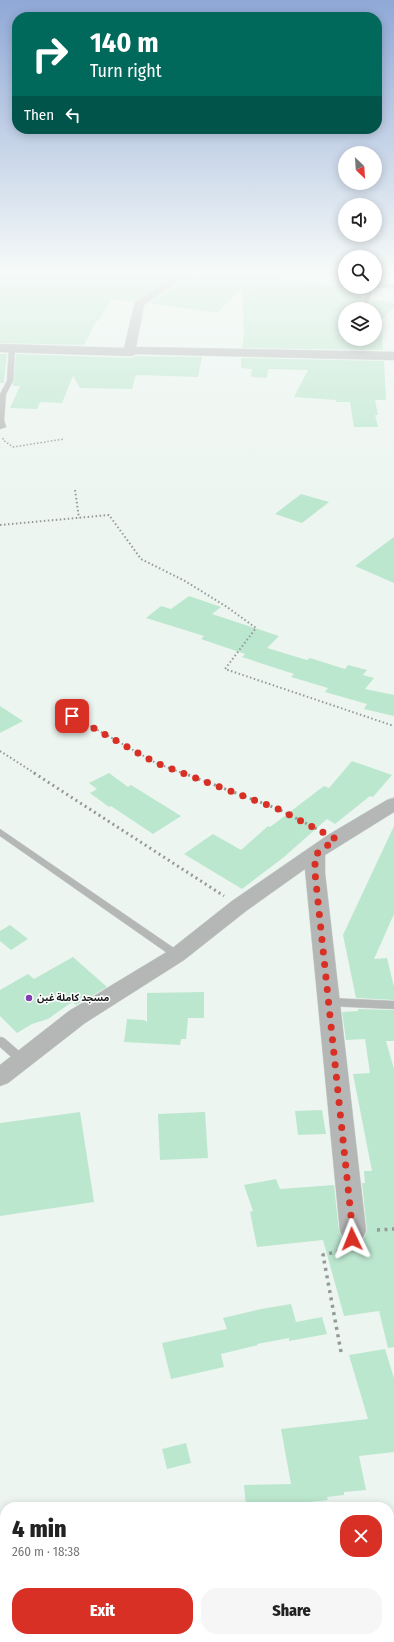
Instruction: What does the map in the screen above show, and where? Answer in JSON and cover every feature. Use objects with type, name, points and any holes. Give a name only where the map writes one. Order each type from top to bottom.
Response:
[{"type":"street","points":[[60,350],[394,356]]},
{"type":"street","points":[[0,1077],[77,1017],[177,955],[239,906],[315,855],[336,839],[394,804]]},
{"type":"street","points":[[315,855],[315,873],[353,1231]]},
{"type":"lane","points":[[2,427],[1,420],[3,394],[10,381],[12,350]]},
{"type":"lane","points":[[0,832],[177,955]]},
{"type":"lane","points":[[329,1002],[394,1005]]},
{"type":"lane","points":[[0,1041],[22,1060]]},
{"type":"path","points":[[2,427],[3,440],[13,447],[64,439]]},
{"type":"path","points":[[75,490],[79,518]]},
{"type":"path","points":[[0,525],[108,515],[141,559],[185,581],[227,606],[256,628],[225,669],[394,726]]},
{"type":"path","points":[[72,716],[156,763],[278,809],[336,839]]},
{"type":"path","points":[[0,751],[154,849],[239,906]]},
{"type":"path","points":[[341,1352],[323,1256],[352,1247],[353,1231],[394,1229]]},
{"type":"building","points":[[0,354],[7,354],[4,383],[0,383]]},
{"type":"building","points":[[16,354],[131,358],[136,356],[202,357],[198,377],[136,375],[132,389],[80,388],[73,376],[62,403],[40,402],[37,409],[10,408],[20,386],[13,386]]},
{"type":"building","points":[[241,358],[384,361],[386,400],[375,400],[378,415],[375,415],[378,427],[354,427],[350,402],[336,402],[336,400],[294,397],[308,370],[268,369],[267,378],[251,377],[252,369],[241,368]]},
{"type":"building","points":[[301,494],[329,502],[302,523],[275,514]]},
{"type":"building","points":[[394,537],[394,583],[355,566]]},
{"type":"building","points":[[189,596],[221,607],[212,614],[279,636],[267,648],[307,660],[310,658],[345,669],[348,665],[367,670],[363,675],[374,678],[365,689],[394,695],[394,716],[364,709],[367,704],[325,692],[328,688],[291,677],[294,674],[242,657],[245,654],[201,639],[204,636],[146,618],[161,606],[171,609]]},
{"type":"building","points":[[0,706],[23,721],[0,733]]},
{"type":"building","points":[[352,761],[392,775],[373,797],[370,796],[335,824],[327,819],[284,857],[242,889],[184,854],[213,834],[241,850],[268,826],[270,827],[324,786],[329,788]]},
{"type":"building","points":[[109,773],[128,787],[131,785],[181,816],[153,834],[111,806],[109,807],[90,793],[97,789],[89,783]]},
{"type":"building","points":[[394,826],[394,914],[374,959],[387,958],[394,987],[394,1000],[356,998],[343,935]]},
{"type":"building","points":[[10,925],[28,939],[11,950],[0,941],[0,931]]},
{"type":"building","points":[[73,957],[107,987],[76,1005],[72,1002],[48,1019],[32,1024],[17,1033],[0,1016],[0,990],[28,974],[34,979]]},
{"type":"building","points":[[204,992],[204,1018],[188,1018],[186,1039],[181,1039],[180,1045],[124,1042],[127,1019],[144,1020],[147,1022],[147,993]]},
{"type":"building","points":[[358,1009],[394,1010],[394,1041],[386,1041],[394,1069],[394,1347],[388,1348],[379,1311],[344,1316],[323,1240],[257,1247],[250,1212],[253,1211],[244,1185],[276,1179],[280,1189],[334,1185],[339,1231],[343,1240],[353,1243],[363,1240],[367,1231],[362,1183],[365,1183],[364,1171],[372,1171],[353,1074],[370,1073],[365,1039],[346,1040],[342,1012],[358,1011]]},
{"type":"building","points":[[322,1110],[326,1134],[298,1135],[295,1111]]},
{"type":"building","points":[[80,1112],[94,1202],[0,1216],[0,1123]]},
{"type":"building","points":[[205,1112],[208,1158],[160,1160],[158,1114]]},
{"type":"building","points":[[291,1304],[296,1322],[322,1317],[327,1334],[289,1341],[289,1338],[257,1344],[258,1345],[221,1354],[224,1367],[171,1379],[162,1343],[227,1329],[223,1318]]},
{"type":"building","points":[[385,1349],[394,1378],[394,1452],[359,1456],[366,1490],[344,1492],[344,1495],[327,1497],[328,1500],[310,1502],[246,1502],[244,1485],[291,1484],[281,1429],[368,1419],[349,1355]]},
{"type":"building","points":[[186,1443],[191,1463],[167,1469],[162,1449]]},
{"type":"place","name":"مسجد كاملة غبن","points":[[29,998]]},
{"type":"route","points":[[72,716],[156,763],[278,809],[336,839],[315,855],[315,873],[353,1231],[352,1239]]}]
